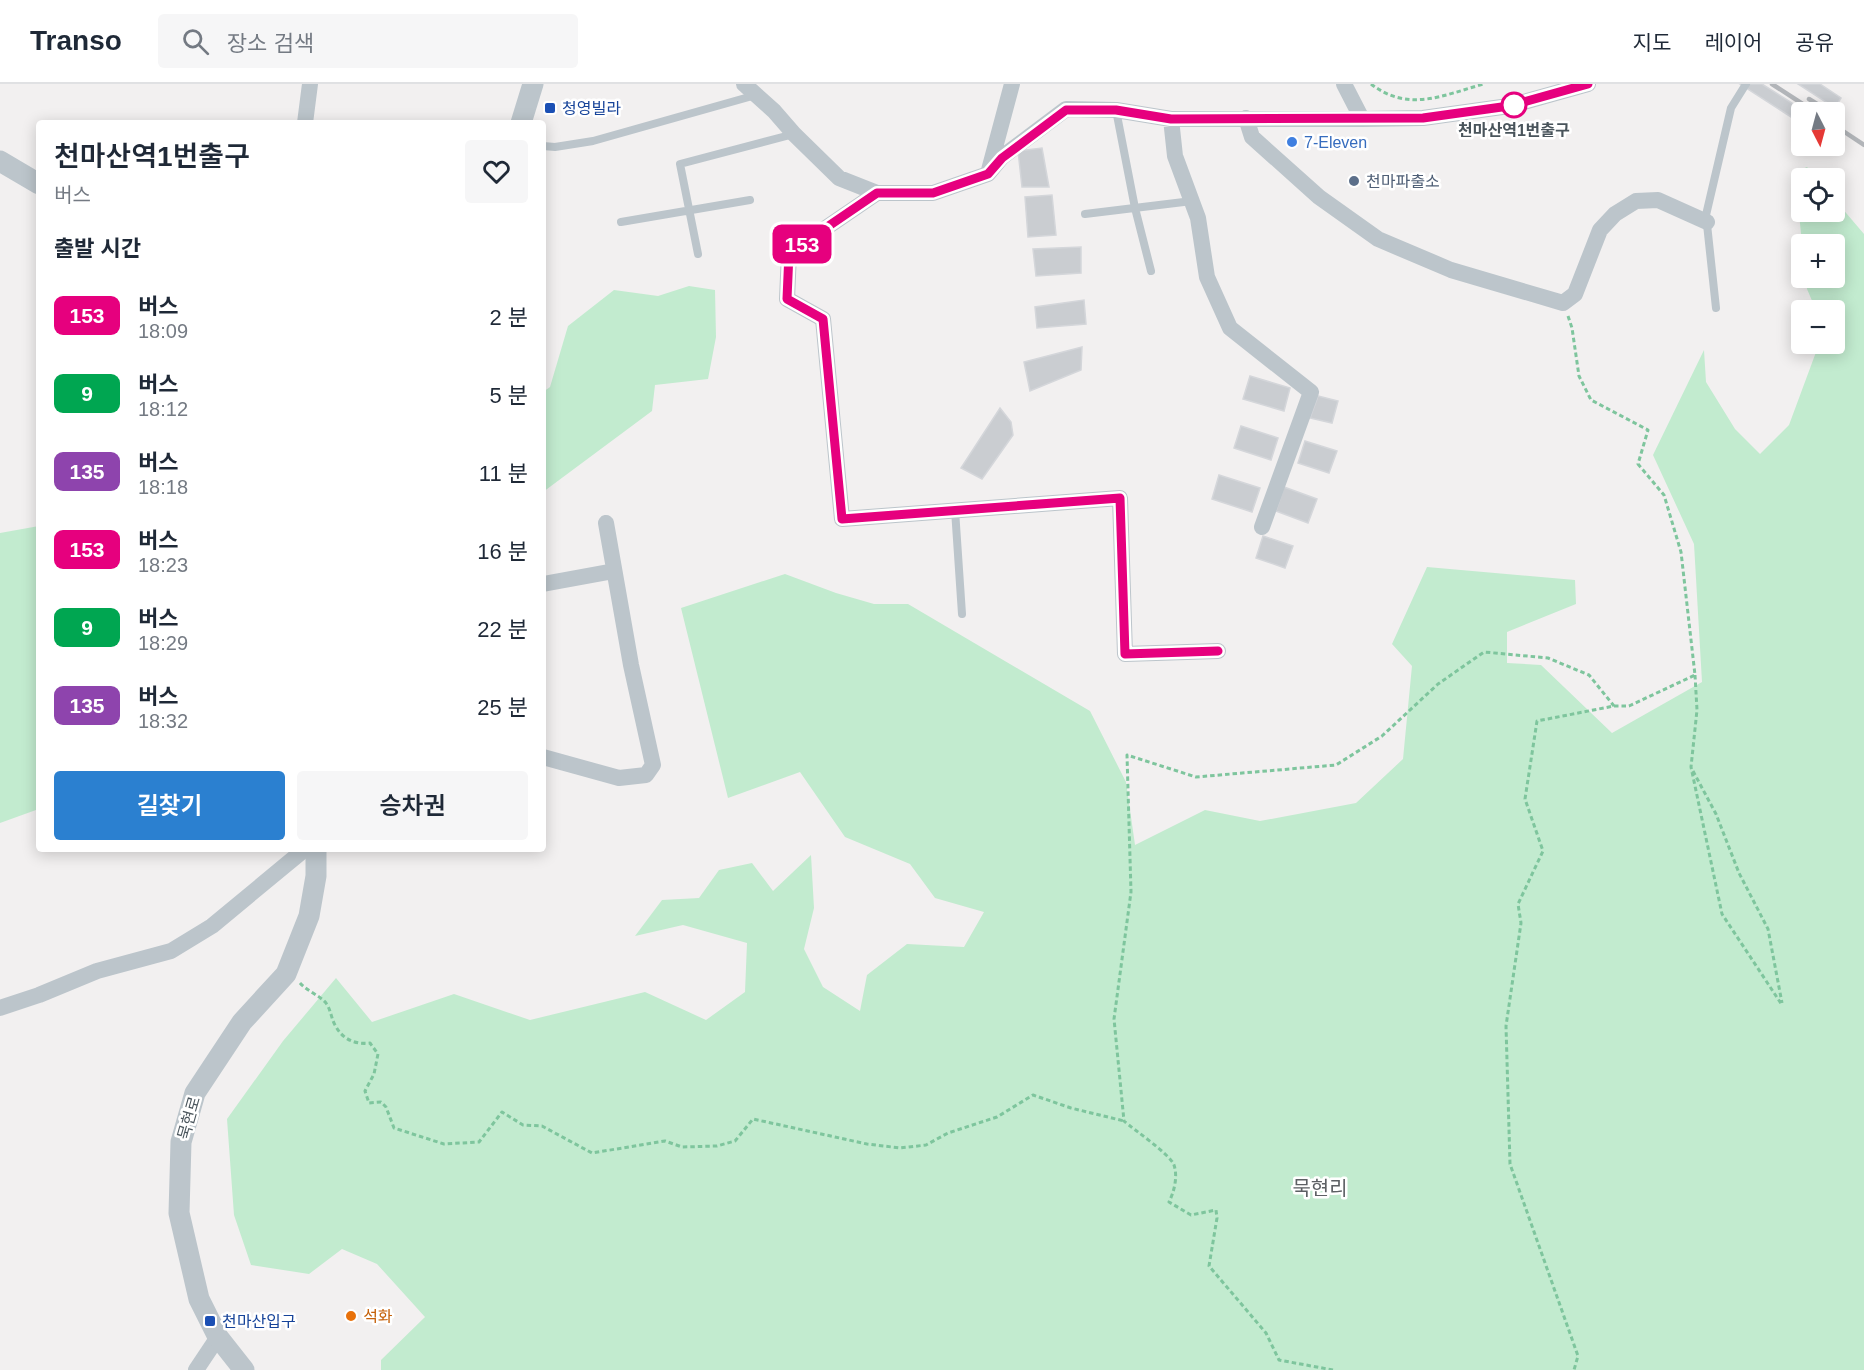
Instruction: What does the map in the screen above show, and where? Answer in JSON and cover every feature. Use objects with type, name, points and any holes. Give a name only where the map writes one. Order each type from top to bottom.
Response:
[{"type":"street","points":[[305,120],[310,84]]},
{"type":"street","points":[[522,120],[533,84]]},
{"type":"street","points":[[988,174],[1012,84]]},
{"type":"street","points":[[1344,84],[1362,119]]},
{"type":"street","points":[[750,89],[839,177],[877,193],[933,193],[988,174],[1002,158],[1066,110],[1116,110],[1171,119],[1423,118],[1509,106],[1588,84]]},
{"type":"street","points":[[1246,118],[1252,137],[1319,197],[1378,239],[1451,270],[1563,303],[1575,294],[1600,230],[1615,214],[1636,201],[1658,200],[1707,222]]},
{"type":"street","points":[[1171,119],[1175,156],[1198,219],[1207,277],[1230,328],[1311,392],[1262,528]]},
{"type":"street","points":[[0,161],[36,182]]},
{"type":"street","points":[[877,193],[789,253],[787,299],[823,319],[842,519],[1120,498],[1125,654],[1218,651]]},
{"type":"street","points":[[546,757],[619,778],[646,775],[653,765],[631,665],[606,523]]},
{"type":"street","points":[[546,583],[614,571]]},
{"type":"street","points":[[0,1008],[97,971],[171,951],[212,926],[301,852]]},
{"type":"street","name":"묵현로","points":[[244,1370],[218,1337],[199,1299],[179,1213],[181,1142],[195,1093],[243,1022],[286,974],[309,916],[316,876],[316,852]]},
{"type":"street","points":[[196,1370],[218,1337]]},
{"type":"lane","points":[[1716,308],[1706,215],[1731,108],[1746,84]]},
{"type":"lane","points":[[546,146],[593,141],[750,89]]},
{"type":"lane","points":[[1116,110],[1135,208],[1151,271]]},
{"type":"lane","points":[[698,254],[680,164],[794,134]]},
{"type":"lane","points":[[621,222],[750,201]]},
{"type":"lane","points":[[1085,214],[1192,201]]},
{"type":"lane","points":[[956,510],[962,614]]},
{"type":"path","points":[[1371,84],[1391,97],[1408,101],[1432,98],[1484,84]]},
{"type":"path","points":[[1563,303],[1572,328],[1579,376],[1591,400],[1648,430],[1638,464],[1664,495],[1682,552],[1697,710],[1691,767],[1722,914],[1782,1005],[1768,929],[1739,873],[1716,814],[1691,767]]},
{"type":"path","points":[[1124,1121],[1114,1019],[1131,892],[1126,755],[1196,777],[1336,765],[1382,736],[1438,684],[1484,652],[1548,658],[1589,675],[1614,706]]},
{"type":"path","points":[[1574,1370],[1578,1356],[1510,1164],[1506,1026],[1521,923],[1518,904],[1543,851],[1525,799],[1537,721],[1614,706],[1629,706],[1695,675]]},
{"type":"path","points":[[286,974],[297,979],[305,989],[325,1002],[334,1025],[347,1040],[360,1044],[370,1043],[378,1054],[374,1074],[365,1091],[369,1103],[381,1102],[386,1107],[394,1128],[444,1144],[479,1142],[502,1112],[523,1125],[542,1126],[592,1153],[665,1141],[682,1148],[717,1146],[735,1141],[753,1119],[867,1144],[900,1148],[926,1145],[948,1134],[997,1117],[1033,1095],[1071,1108],[1124,1121],[1166,1155],[1174,1166],[1175,1190],[1169,1202],[1191,1215],[1216,1210],[1217,1218],[1209,1266],[1266,1333],[1279,1360],[1333,1370]]},
{"type":"green space","points":[[1845,212],[1864,234],[1864,1370],[381,1370],[381,1360],[425,1317],[377,1264],[342,1249],[309,1274],[251,1265],[234,1215],[227,1119],[283,1041],[336,978],[372,1022],[454,994],[530,1020],[645,992],[706,1020],[745,992],[747,943],[683,925],[635,936],[662,900],[699,898],[719,870],[752,863],[773,891],[811,855],[814,908],[804,949],[823,987],[860,1011],[867,975],[907,944],[964,947],[984,912],[935,898],[910,864],[845,837],[800,772],[728,798],[681,608],[785,574],[874,604],[908,604],[1090,711],[1126,782],[1135,845],[1205,810],[1260,821],[1356,803],[1403,759],[1412,666],[1392,644],[1427,567],[1575,580],[1576,604],[1507,632],[1507,663],[1541,665],[1612,733],[1702,682],[1694,544],[1653,455],[1704,350],[1706,382],[1735,429],[1760,454],[1789,425],[1815,354],[1845,354],[1845,300],[1812,300],[1807,288],[1845,288],[1845,234],[1801,234],[1800,222],[1845,222]]},
{"type":"green space","points":[[689,286],[715,290],[716,337],[708,379],[655,385],[652,411],[546,490],[546,390],[550,387],[568,326],[614,290],[658,296]]},
{"type":"green space","points":[[36,527],[36,810],[0,823],[0,533]]},
{"type":"building","points":[[1740,84],[1762,84],[1791,102],[1791,117]]},
{"type":"building","points":[[1798,84],[1820,84],[1841,98],[1839,102],[1826,102]]},
{"type":"building","points":[[1042,148],[1049,187],[1022,187],[1018,151]]},
{"type":"building","points":[[1052,195],[1056,235],[1028,237],[1025,197]]},
{"type":"building","points":[[1081,247],[1081,273],[1036,276],[1033,249]]},
{"type":"building","points":[[1084,300],[1086,324],[1037,328],[1035,307]]},
{"type":"building","points":[[1082,347],[1081,370],[1030,391],[1024,362]]},
{"type":"building","points":[[1250,376],[1290,388],[1284,411],[1243,399]]},
{"type":"building","points":[[1318,396],[1338,401],[1332,423],[1310,418]]},
{"type":"building","points":[[1000,408],[1011,422],[1013,435],[982,479],[961,468]]},
{"type":"building","points":[[1241,426],[1278,438],[1271,460],[1234,448]]},
{"type":"building","points":[[1305,441],[1337,451],[1329,473],[1298,463]]},
{"type":"building","points":[[1219,475],[1260,488],[1252,512],[1212,499]]},
{"type":"building","points":[[1284,487],[1317,499],[1308,523],[1276,511]]},
{"type":"building","points":[[1263,536],[1293,546],[1285,568],[1256,558]]},
{"type":"railway","points":[[1772,84],[1800,102]]},
{"type":"railway","points":[[1809,99],[1814,102]]},
{"type":"railway","points":[[1845,132],[1864,145]]},
{"type":"bus line","name":"153","points":[[1218,651],[1125,654],[1120,498],[842,519],[823,319],[787,299],[789,253],[877,193],[933,193],[988,174],[1002,158],[1066,110],[1116,110],[1171,119],[1423,118],[1509,106],[1588,84]]},
{"type":"place","name":"천마산역1번출구","points":[[1514,105]]},
{"type":"place","name":"청영빌라","points":[[550,108]]},
{"type":"place","name":"7-Eleven","points":[[1292,142]]},
{"type":"place","name":"천마파출소","points":[[1354,181]]},
{"type":"place","name":"석화","points":[[351,1316]]},
{"type":"place","name":"천마산입구","points":[[210,1321]]},
{"type":"district","name":"묵현리","points":[[1320,1188]]}]
